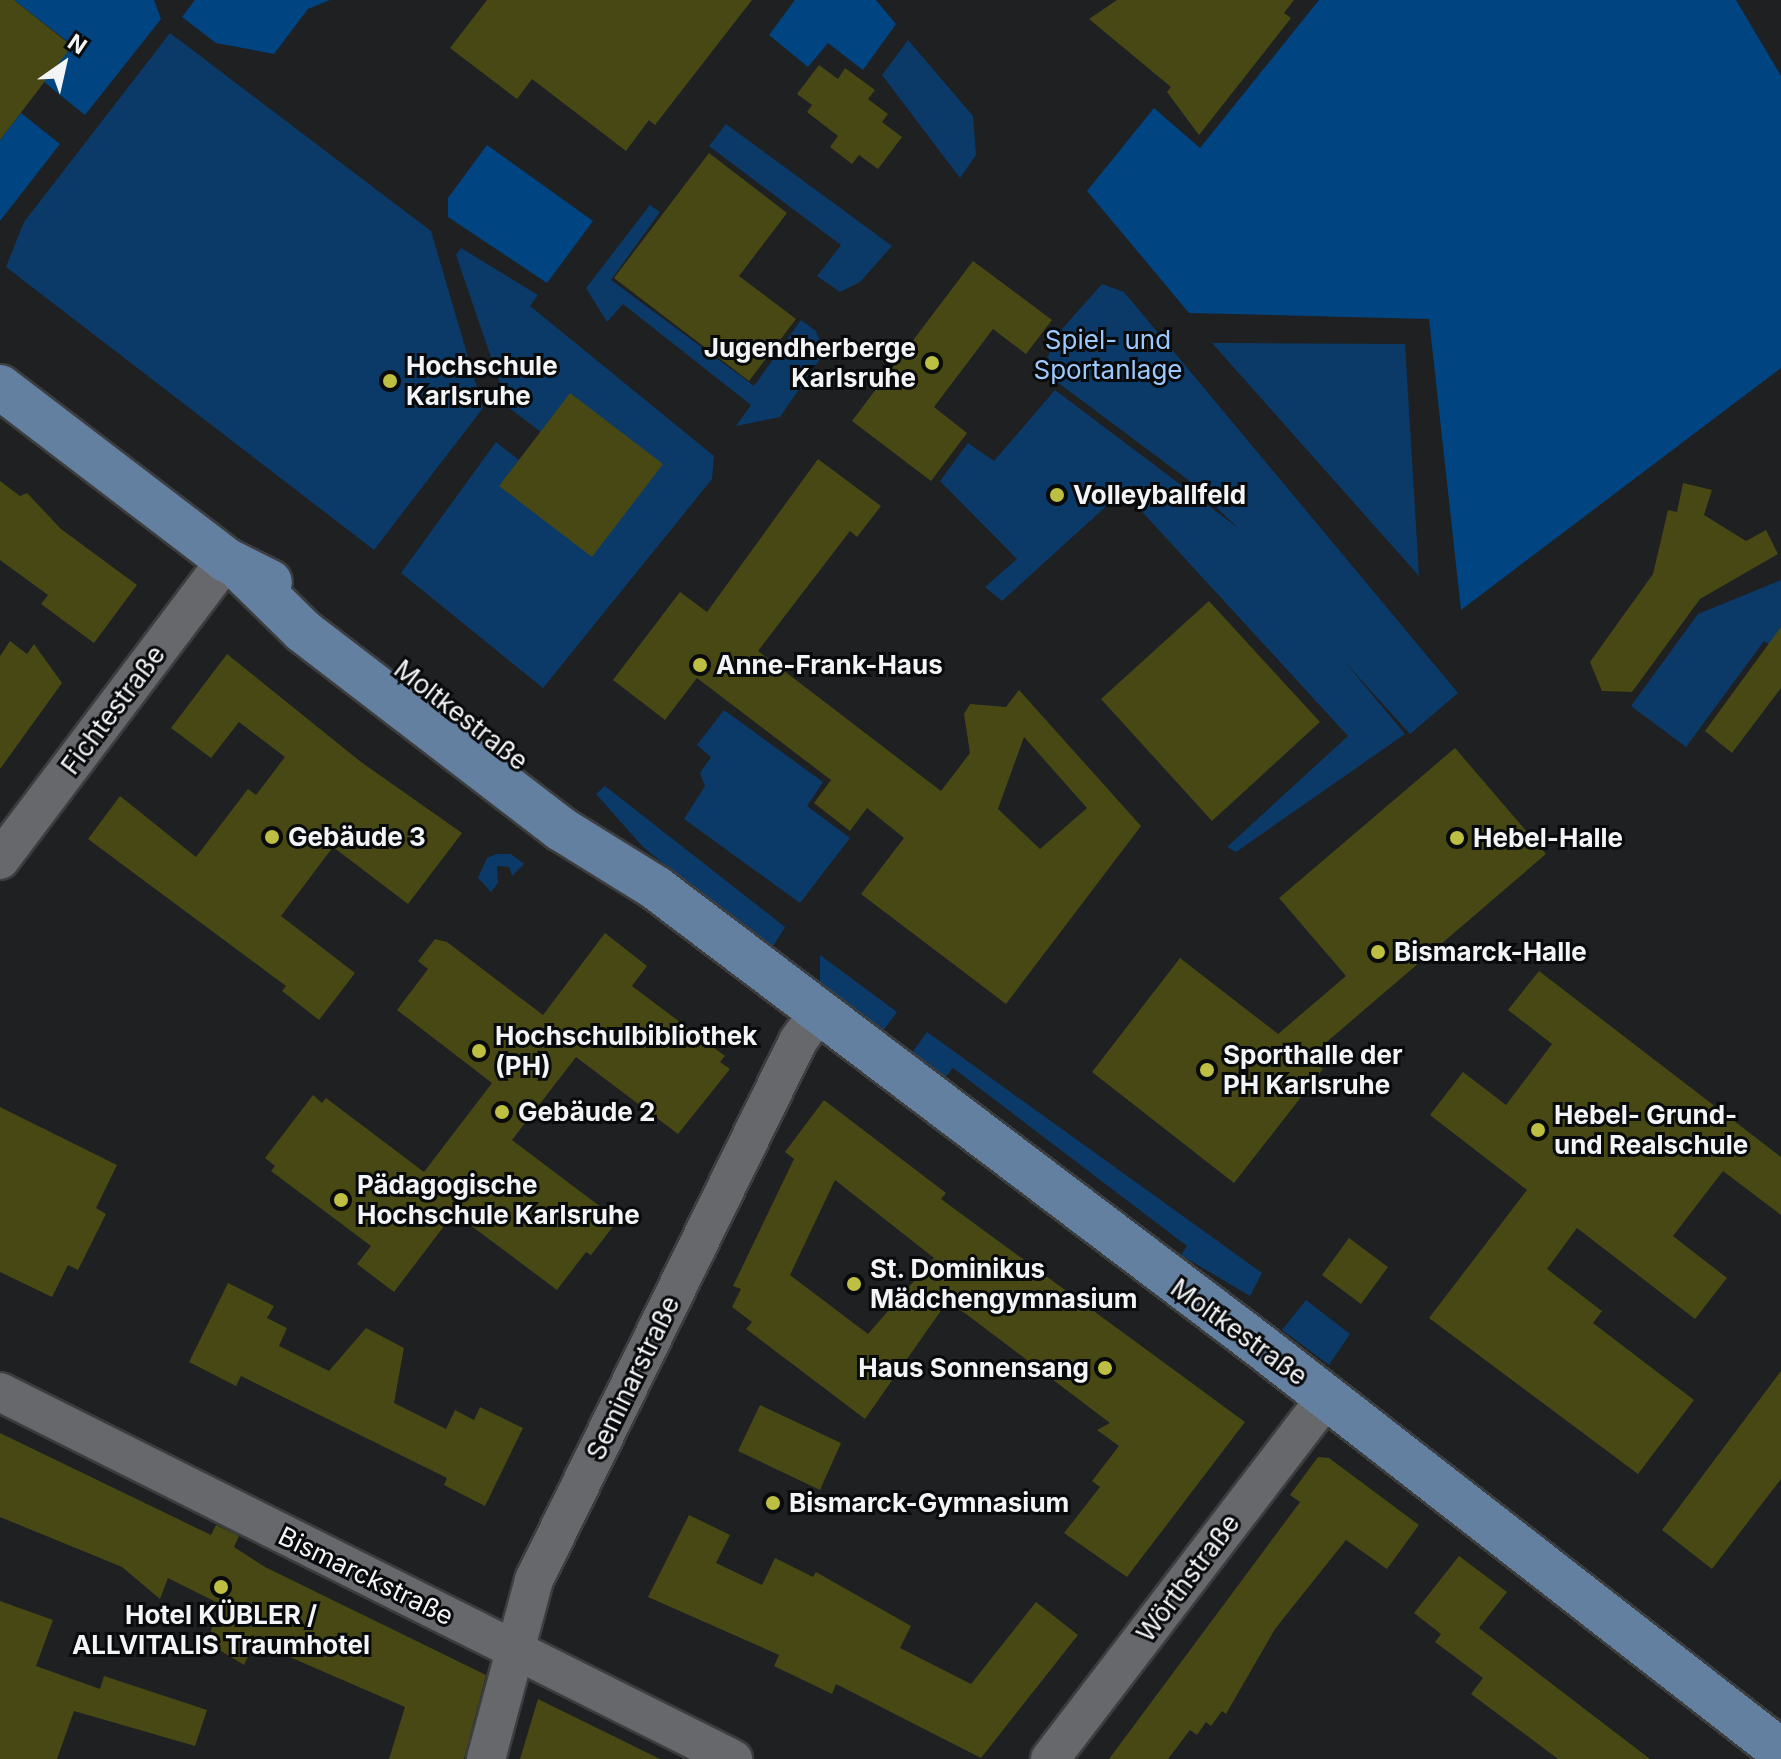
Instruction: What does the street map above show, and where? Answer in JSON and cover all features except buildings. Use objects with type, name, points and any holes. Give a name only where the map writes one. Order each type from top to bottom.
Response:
[{"type":"main road","name":"Moltkestraße","points":[[0,387],[235,566],[297,594],[351,629],[580,806],[656,888],[808,1027],[1327,1397],[1781,1751]]},
{"type":"street","name":"Fichtestraße","points":[[0,860],[235,566]]},
{"type":"street","name":"Seminarstraße","points":[[486,1759],[534,1580],[808,1027]]},
{"type":"street","name":"Bismarckstraße","points":[[0,1392],[733,1759]]},
{"type":"street","name":"Wörthstraße","points":[[1050,1759],[1327,1397]]},
{"type":"green space","points":[[170,33],[431,231],[483,408],[374,550],[6,267],[24,222]]},
{"type":"green space","points":[[908,40],[973,116],[976,155],[960,178],[882,75]]},
{"type":"green space","points":[[726,124],[892,246],[860,282],[840,292],[817,276],[841,245],[709,146]]},
{"type":"green space","points":[[650,205],[660,212],[611,280],[754,386],[801,320],[816,331],[824,353],[780,417],[736,426],[751,405],[623,304],[607,322],[586,288]]},
{"type":"green space","points":[[461,248],[538,295],[530,306],[714,456],[712,479],[543,688],[401,573],[496,442],[519,460],[541,432],[508,407],[456,255]]},
{"type":"green space","name":"Spiel- und Sportanlage","points":[[1102,284],[1124,292],[1458,693],[1410,734],[1344,661],[1405,734],[1236,852],[1227,847],[1348,736],[1123,491],[1002,601],[985,587],[1017,559],[940,481],[968,443],[994,461],[1055,390],[1238,528],[1187,479],[1041,370],[1062,329]]},
{"type":"green space","points":[[1212,343],[1405,344],[1419,576]]},
{"type":"green space","points":[[1781,580],[1781,653],[1764,641],[1686,747],[1631,706],[1698,614]]},
{"type":"green space","points":[[724,710],[823,782],[807,806],[850,838],[800,903],[684,819],[705,786],[700,773],[711,757],[697,745]]},
{"type":"green space","points":[[605,786],[785,927],[770,951],[643,847],[596,794]]},
{"type":"green space","points":[[496,854],[511,854],[524,864],[512,876],[509,867],[497,866],[498,883],[491,892],[478,878],[487,858]]},
{"type":"green space","points":[[820,955],[897,1012],[880,1035],[820,991]]},
{"type":"green space","points":[[927,1032],[1262,1273],[1250,1296],[1181,1255],[1187,1246],[953,1068],[940,1084],[906,1061]]},
{"type":"green space","points":[[1306,1300],[1350,1334],[1329,1365],[1282,1330]]},
{"type":"shaded area","points":[[14,0],[154,0],[161,19],[85,115],[44,82],[72,45]]},
{"type":"shaded area","points":[[195,0],[330,0],[308,9],[274,54],[216,43],[182,17]]},
{"type":"shaded area","points":[[795,0],[876,0],[896,24],[863,70],[828,43],[808,67],[769,35]]},
{"type":"shaded area","points":[[1319,0],[1736,0],[1781,76],[1781,368],[1461,610],[1429,319],[1189,313],[1087,191],[1154,108],[1200,148]]},
{"type":"shaded area","points":[[21,113],[60,144],[0,221],[0,140]]},
{"type":"shaded area","points":[[487,145],[593,221],[547,283],[448,217],[448,198]]},
{"type":"place","name":"Jugendherberge Karlsruhe","points":[[932,363]]},
{"type":"place","name":"Hochschule Karlsruhe","points":[[390,381]]},
{"type":"place","name":"Volleyballfeld","points":[[1057,495]]},
{"type":"place","name":"Anne-Frank-Haus","points":[[700,665]]},
{"type":"place","name":"Gebäude 3","points":[[272,837]]},
{"type":"place","name":"Hebel-Halle","points":[[1457,838]]},
{"type":"place","name":"Bismarck-Halle","points":[[1378,952]]},
{"type":"place","name":"Hochschulbibliothek (PH)","points":[[479,1051]]},
{"type":"place","name":"Sporthalle der PH Karlsruhe","points":[[1207,1070]]},
{"type":"place","name":"Gebäude 2","points":[[502,1112]]},
{"type":"place","name":"Hebel- Grund- und Realschule","points":[[1538,1130]]},
{"type":"place","name":"Pädagogische Hochschule Karlsruhe","points":[[341,1200]]},
{"type":"place","name":"St. Dominikus Mädchengymnasium","points":[[854,1284]]},
{"type":"place","name":"Haus Sonnensang","points":[[1105,1368]]},
{"type":"place","name":"Bismarck-Gymnasium","points":[[773,1503]]},
{"type":"place","name":"Hotel KÜBLER / ALLVITALIS Traumhotel","points":[[221,1587]]}]
